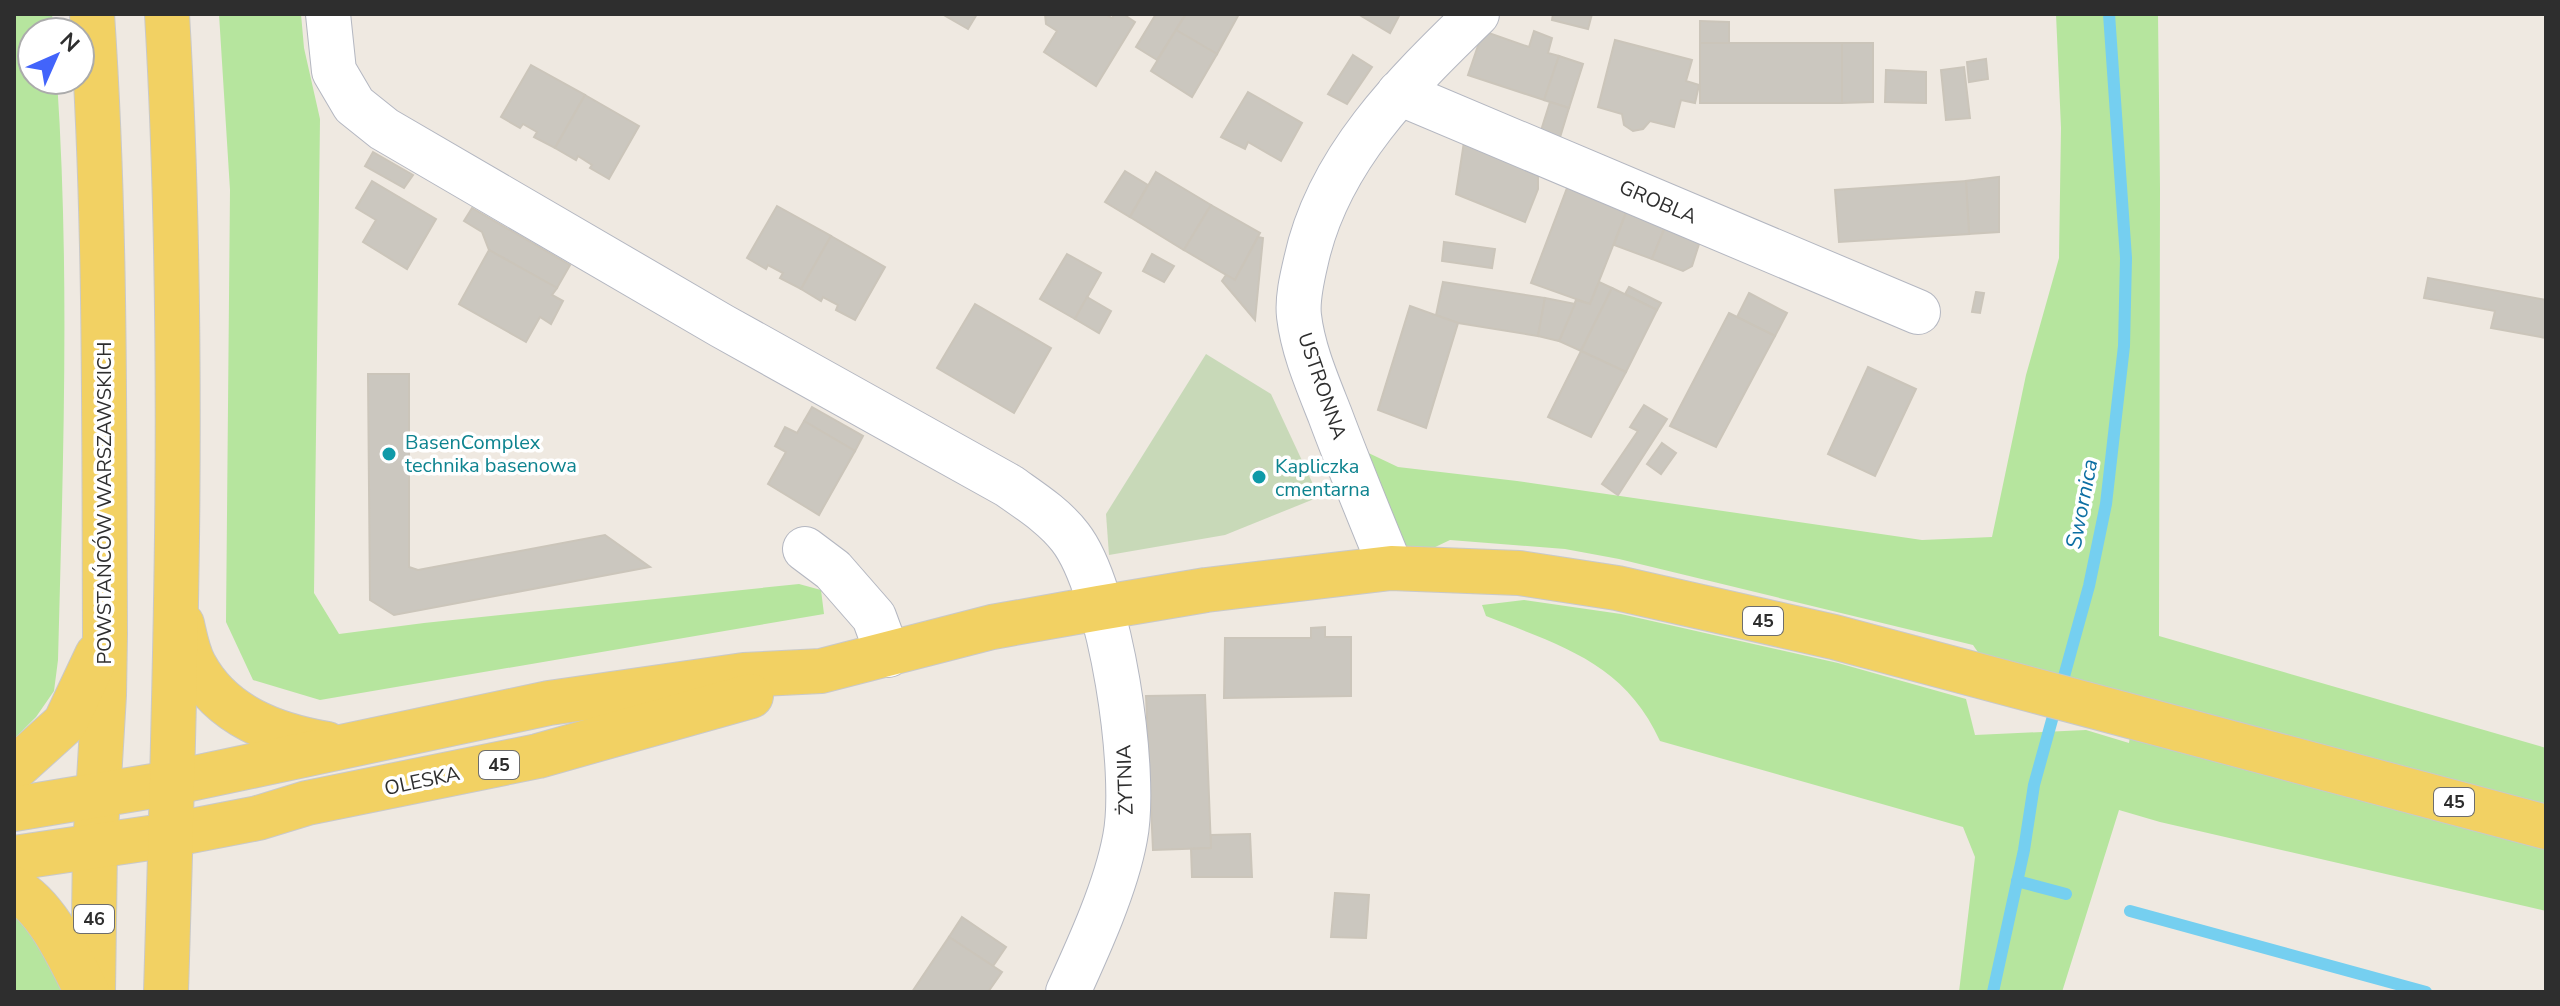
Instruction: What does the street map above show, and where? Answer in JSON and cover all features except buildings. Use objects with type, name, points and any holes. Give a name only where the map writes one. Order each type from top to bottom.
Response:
[{"type":"main road","name":"POWSTAŃCÓW WARSZAWSKICH","points":[[90,992],[105,634],[103,251],[100,126],[92,14]]},
{"type":"main road","name":"45","points":[[167,14],[176,247],[177,461],[171,783]]},
{"type":"main road","name":"45","points":[[175,594],[195,666],[230,706],[239,714],[278,733],[341,747],[549,703],[744,675],[821,671],[992,627],[1237,586],[1391,568],[1519,573],[1617,588],[1834,637],[2546,827]]},
{"type":"main road","points":[[14,769],[65,723],[105,634]]},
{"type":"main road","name":"OLESKA","points":[[14,858],[170,835],[258,818],[307,803],[538,756],[738,701],[821,671]]},
{"type":"main road","points":[[14,809],[171,783],[341,747]]},
{"type":"main road","points":[[166,992],[171,783]]},
{"type":"main road","points":[[14,889],[38,910],[60,939],[90,992]]},
{"type":"street","name":"ŻYTNIA","points":[[328,14],[334,71],[354,105],[384,129],[722,326],[1009,486],[1047,513],[1070,536],[1085,562],[1116,668],[1130,793],[1119,865],[1068,992]]},
{"type":"street","name":"USTRONNA","points":[[1391,568],[1308,357],[1299,313],[1303,273],[1312,235],[1332,189],[1354,150],[1464,18]]},
{"type":"street","name":"GROBLA","points":[[1399,93],[1918,312]]},
{"type":"street","points":[[805,549],[833,570],[874,617],[888,655]]},
{"type":"green space","points":[[14,14],[52,14],[16,16],[16,96],[58,96],[64,297],[58,660],[54,691],[36,717],[14,739]]},
{"type":"green space","points":[[219,14],[301,14],[304,48],[320,119],[314,593],[339,634],[799,584],[821,590],[824,614],[320,700],[253,680],[226,622],[230,190]]},
{"type":"green space","points":[[2056,14],[2158,14],[2159,636],[2546,748],[2546,911],[2119,810],[2062,992],[1959,992],[1975,857],[1963,827],[1660,741],[1646,714],[1609,675],[1564,648],[1486,616],[1482,605],[1524,600],[1621,614],[1838,663],[1966,699],[1975,735],[2086,730],[2129,743],[2133,716],[1997,680],[1973,645],[1619,559],[1565,549],[1450,540],[1391,568],[1339,439],[1398,467],[1517,481],[1922,540],[1992,537],[2026,375],[2059,258],[2061,128]]},
{"type":"green space","points":[[1206,354],[1271,394],[1319,497],[1225,535],[1109,555],[1106,514]]},
{"type":"green space","points":[[14,889],[87,992],[14,992]]},
{"type":"waterway","name":"Swornica","points":[[1993,992],[2024,850],[2034,785],[2089,586],[2106,504],[2124,346],[2126,258],[2109,14]]},
{"type":"waterway","points":[[2017,881],[2066,894]]},
{"type":"waterway","points":[[2130,911],[2426,992]]},
{"type":"place","name":"BasenComplex technika basenowa","points":[[389,454]]},
{"type":"place","name":"Kapliczka cmentarna","points":[[1259,477]]}]
